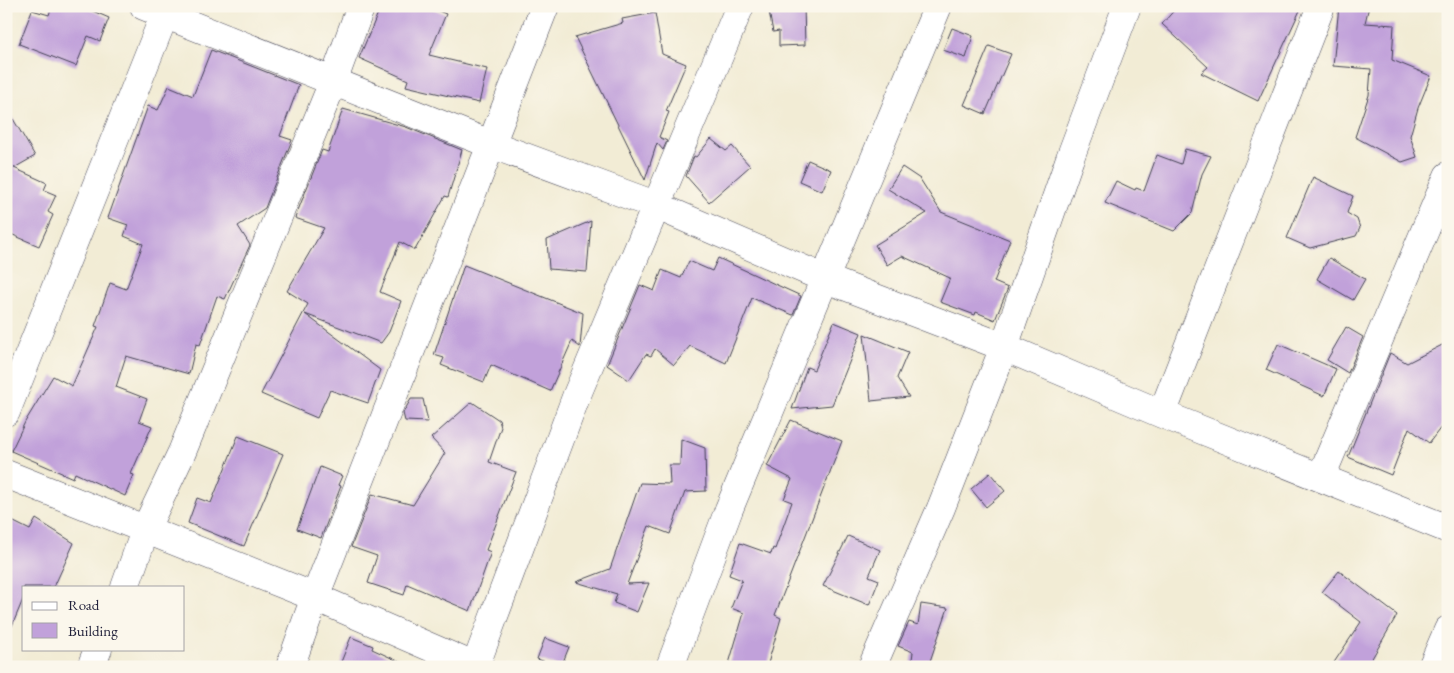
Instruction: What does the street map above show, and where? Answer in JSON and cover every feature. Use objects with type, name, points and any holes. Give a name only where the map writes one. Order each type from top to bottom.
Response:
[{"type":"street","points":[[125,586],[146,528],[182,452],[333,82],[361,6]]},
{"type":"street","points":[[290,667],[315,597],[545,6]]},
{"type":"street","points":[[6,474],[146,528],[315,597],[475,667],[572,407],[655,205],[740,6]]},
{"type":"street","points":[[670,667],[729,509],[938,6]]},
{"type":"street","points":[[872,667],[940,508],[1004,348],[1070,158],[1127,6]]},
{"type":"street","points":[[1162,414],[1321,6]]},
{"type":"street","points":[[6,412],[159,9],[333,82],[490,144],[655,205],[826,279],[1004,348],[1448,529]]},
{"type":"street","points":[[1322,477],[1448,176]]},
{"type":"street","points":[[1432,667],[1448,630]]},
{"type":"street","points":[[92,667],[98,650]]},
{"type":"building","points":[[52,6],[81,6],[109,18],[100,41],[88,36],[76,66],[19,44],[32,10],[49,15]]},
{"type":"building","points":[[381,6],[426,6],[446,14],[429,55],[487,69],[479,103],[406,86],[408,80],[359,58]]},
{"type":"building","points":[[768,6],[804,6],[805,45],[779,46],[779,31],[773,32]]},
{"type":"building","points":[[1178,6],[1302,6],[1258,101],[1201,73],[1208,67],[1162,24]]},
{"type":"building","points":[[1339,6],[1369,6],[1365,23],[1394,25],[1392,60],[1431,76],[1418,108],[1410,136],[1417,157],[1402,162],[1355,137],[1369,95],[1371,69],[1333,66]]},
{"type":"building","points":[[655,13],[662,54],[686,64],[666,111],[669,112],[659,137],[667,141],[663,150],[657,143],[645,180],[575,37],[623,23],[622,19]]},
{"type":"building","points":[[952,28],[973,36],[966,58],[943,50]]},
{"type":"building","points":[[989,46],[1011,54],[985,114],[964,105]]},
{"type":"building","points":[[211,50],[299,85],[280,136],[292,140],[265,208],[238,226],[250,245],[225,299],[217,296],[200,345],[196,344],[189,374],[126,356],[116,387],[147,399],[139,421],[152,426],[131,474],[134,475],[125,496],[75,473],[73,478],[11,451],[25,422],[53,376],[72,386],[98,327],[95,326],[110,283],[126,289],[143,244],[124,236],[128,225],[108,218],[148,106],[158,110],[169,86],[193,96]]},
{"type":"building","points":[[6,107],[35,156],[14,168],[47,183],[44,190],[56,195],[48,212],[53,215],[39,246],[6,232]]},
{"type":"building","points":[[343,109],[406,127],[462,150],[448,197],[445,196],[415,250],[400,242],[380,292],[401,301],[389,332],[381,343],[305,314],[380,370],[368,403],[330,390],[317,418],[261,394],[308,304],[287,291],[324,228],[295,218],[322,150],[328,152]]},
{"type":"building","points":[[711,139],[726,151],[732,146],[750,166],[709,202],[686,176],[694,156],[696,157]]},
{"type":"building","points":[[1185,149],[1211,156],[1202,174],[1192,213],[1174,231],[1105,203],[1116,181],[1135,190],[1136,188],[1144,191],[1157,155],[1181,164]]},
{"type":"building","points":[[808,160],[831,170],[822,191],[799,181]]},
{"type":"building","points":[[902,167],[920,179],[941,212],[1010,240],[994,282],[1008,288],[995,320],[976,312],[975,315],[940,302],[950,278],[902,256],[887,265],[875,245],[927,213],[888,189]]},
{"type":"building","points":[[1313,177],[1353,196],[1347,213],[1357,219],[1360,228],[1356,236],[1310,248],[1287,238]]},
{"type":"building","points":[[591,221],[587,272],[549,269],[547,240]]},
{"type":"building","points":[[718,258],[801,296],[793,315],[752,298],[726,363],[690,346],[674,365],[655,349],[651,356],[646,354],[629,380],[607,365],[640,285],[654,291],[662,270],[681,278],[689,261],[712,271]]},
{"type":"building","points":[[1329,258],[1365,279],[1353,300],[1317,279]]},
{"type":"building","points":[[464,265],[583,313],[580,347],[572,341],[550,391],[491,365],[484,382],[441,365],[444,358],[434,355]]},
{"type":"building","points":[[834,322],[861,333],[832,405],[792,409],[807,367],[814,370]]},
{"type":"building","points":[[1346,327],[1363,337],[1348,373],[1327,360]]},
{"type":"building","points":[[864,334],[908,352],[897,378],[909,397],[871,401]]},
{"type":"building","points":[[1448,342],[1448,418],[1429,443],[1409,428],[1391,475],[1348,457],[1390,353],[1407,363]]},
{"type":"building","points":[[1278,344],[1336,369],[1324,396],[1266,370]]},
{"type":"building","points":[[411,399],[423,399],[428,422],[405,421],[403,413]]},
{"type":"building","points":[[472,402],[499,420],[501,427],[489,462],[516,472],[486,550],[491,552],[470,611],[407,584],[404,595],[368,583],[377,556],[351,547],[372,494],[413,505],[445,453],[431,438]]},
{"type":"building","points":[[791,420],[842,441],[775,615],[781,618],[767,667],[728,667],[744,613],[731,608],[742,580],[729,575],[740,543],[771,554],[773,548],[775,549],[792,502],[784,499],[792,479],[767,466]]},
{"type":"building","points":[[238,436],[283,454],[244,546],[188,523],[197,498],[211,503]]},
{"type":"building","points":[[681,439],[705,448],[706,491],[685,492],[670,534],[649,526],[627,584],[649,583],[637,612],[614,603],[617,594],[576,582],[610,569],[640,483],[670,484],[669,465],[680,465]]},
{"type":"building","points":[[320,467],[342,476],[338,485],[341,486],[321,538],[297,529]]},
{"type":"building","points":[[990,473],[1005,491],[986,507],[971,489]]},
{"type":"building","points":[[6,518],[30,530],[36,519],[74,543],[54,586],[22,586],[22,602],[7,638]]},
{"type":"building","points":[[848,536],[880,550],[869,576],[879,580],[869,605],[823,586]]},
{"type":"building","points":[[1339,571],[1397,615],[1367,667],[1331,667],[1361,622],[1322,592]]},
{"type":"building","points":[[921,604],[948,608],[928,667],[911,667],[913,652],[898,646],[909,622],[918,625]]},
{"type":"building","points":[[351,637],[373,646],[372,649],[411,667],[339,667]]},
{"type":"building","points":[[545,638],[569,647],[561,667],[537,659]]}]
